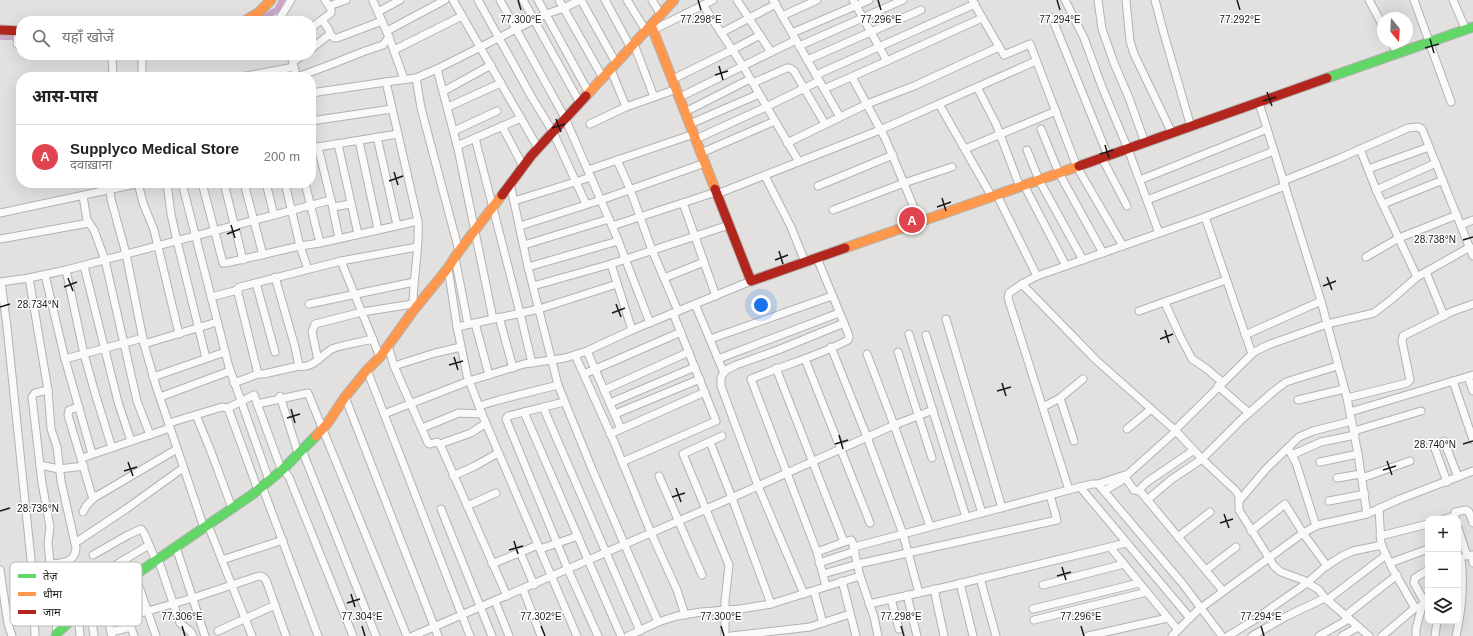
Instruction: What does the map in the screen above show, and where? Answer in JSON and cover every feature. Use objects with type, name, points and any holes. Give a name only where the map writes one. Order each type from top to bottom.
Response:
[{"type":"street","points":[[281,16],[291,0]]},
{"type":"street","points":[[316,24],[331,13],[327,3],[346,0]]},
{"type":"street","points":[[378,12],[400,0]]},
{"type":"street","points":[[311,72],[365,50],[383,45],[388,34],[445,0]]},
{"type":"street","points":[[453,0],[538,148]]},
{"type":"street","points":[[478,0],[553,132],[586,204]]},
{"type":"street","points":[[500,0],[566,118],[612,226],[650,323]]},
{"type":"street","points":[[523,0],[580,102]]},
{"type":"street","points":[[538,0],[589,93]]},
{"type":"street","points":[[559,0],[603,78]]},
{"type":"street","points":[[316,93],[416,78],[481,48],[546,14],[581,0],[614,66],[626,107]]},
{"type":"street","points":[[605,0],[632,46],[654,97]]},
{"type":"street","points":[[627,0],[650,29],[673,79],[751,281]]},
{"type":"street","points":[[652,0],[661,15]]},
{"type":"street","points":[[142,570],[263,485],[282,470],[322,430],[345,397],[367,370],[380,357],[413,307],[448,268],[523,166],[580,102],[632,46],[650,29],[674,0]]},
{"type":"street","points":[[650,29],[713,0]]},
{"type":"street","points":[[737,0],[771,52]]},
{"type":"street","points":[[782,16],[817,0]]},
{"type":"street","points":[[792,33],[855,3],[869,0]]},
{"type":"street","points":[[590,124],[626,107],[654,97],[678,93],[743,66],[771,52],[863,18],[904,0]]},
{"type":"street","points":[[1065,0],[1084,38],[1102,87],[1140,180],[1159,233]]},
{"type":"street","points":[[1098,0],[1102,29],[1146,143]]},
{"type":"street","points":[[1126,0],[1130,41],[1134,54],[1172,133]]},
{"type":"street","points":[[1155,0],[1191,127]]},
{"type":"street","points":[[1369,0],[1377,15]]},
{"type":"street","points":[[1414,0],[1451,102]]},
{"type":"street","points":[[384,414],[469,381],[532,363],[575,355],[587,351],[632,330],[751,281],[1469,29],[1454,0]]},
{"type":"street","points":[[254,16],[260,12],[268,1]]},
{"type":"street","points":[[373,1],[388,34],[404,79]]},
{"type":"street","points":[[721,33],[774,2],[840,116]]},
{"type":"street","points":[[514,201],[576,181],[617,160],[695,136],[766,107],[804,88],[817,78],[973,2],[1004,55],[1030,44],[1077,167],[1123,246]]},
{"type":"street","points":[[855,3],[887,61]]},
{"type":"street","points":[[703,5],[743,66],[800,162]]},
{"type":"street","points":[[807,60],[921,10]]},
{"type":"street","points":[[394,50],[462,16]]},
{"type":"street","points":[[824,89],[982,18]]},
{"type":"street","points":[[1052,18],[1105,157],[1127,206]]},
{"type":"street","points":[[322,20],[334,38],[382,21]]},
{"type":"street","points":[[0,30],[16,36]]},
{"type":"street","points":[[316,45],[330,34]]},
{"type":"street","points":[[673,79],[760,35]]},
{"type":"street","points":[[788,143],[840,116],[914,86],[1000,47]]},
{"type":"street","points":[[1394,48],[1398,54]]},
{"type":"street","points":[[112,60],[113,72]]},
{"type":"street","points":[[142,60],[142,72]]},
{"type":"street","points":[[257,72],[293,61],[296,72]]},
{"type":"street","points":[[612,226],[717,193],[765,176],[880,130],[1036,61]]},
{"type":"street","points":[[444,91],[491,65]]},
{"type":"street","points":[[685,112],[751,81],[790,68],[794,71],[825,124]]},
{"type":"street","points":[[437,69],[454,130],[475,230],[496,318],[513,368]]},
{"type":"street","points":[[852,77],[893,155],[920,222]]},
{"type":"street","points":[[416,78],[421,108],[457,254],[472,323],[489,375]]},
{"type":"street","points":[[386,82],[418,221],[413,307]]},
{"type":"street","points":[[448,107],[501,82]]},
{"type":"street","points":[[977,87],[1022,186],[1066,266]]},
{"type":"street","points":[[690,124],[759,94]]},
{"type":"street","points":[[1260,103],[1321,301],[1337,366],[1347,398],[1362,476],[1367,514]]},
{"type":"street","points":[[939,104],[994,196],[1037,276]]},
{"type":"street","points":[[316,120],[392,109]]},
{"type":"street","points":[[454,130],[497,111]]},
{"type":"street","points":[[965,149],[1056,111]]},
{"type":"street","points":[[457,146],[521,118]]},
{"type":"street","points":[[702,153],[775,121]]},
{"type":"street","points":[[502,126],[523,166]]},
{"type":"street","points":[[1069,490],[1008,298],[1009,293],[1022,284],[1037,276],[1205,217],[1408,128],[1418,127],[1422,129],[1473,256]]},
{"type":"street","points":[[1041,129],[1059,173],[1103,253]]},
{"type":"street","points":[[1140,180],[1268,129]]},
{"type":"street","points":[[316,148],[398,134]]},
{"type":"street","points":[[377,137],[397,225]]},
{"type":"street","points":[[475,138],[532,363]]},
{"type":"street","points":[[359,140],[378,229]]},
{"type":"street","points":[[338,144],[358,234]]},
{"type":"street","points":[[1368,169],[1429,147]]},
{"type":"street","points":[[1360,149],[1376,190],[1417,277]]},
{"type":"street","points":[[1027,150],[1039,180],[1083,260]]},
{"type":"street","points":[[316,151],[332,204],[339,238]]},
{"type":"street","points":[[1147,200],[1274,151]]},
{"type":"street","points":[[818,186],[893,155]]},
{"type":"street","points":[[617,160],[630,189],[652,250],[664,278],[676,312],[681,332],[716,420],[622,462]]},
{"type":"street","points":[[520,226],[601,200],[705,163]]},
{"type":"street","points":[[1376,190],[1436,163]]},
{"type":"street","points":[[833,210],[904,183],[952,167]]},
{"type":"street","points":[[765,176],[791,227],[805,262]]},
{"type":"street","points":[[1383,204],[1443,180]]},
{"type":"street","points":[[510,183],[528,267],[558,385],[658,622]]},
{"type":"street","points":[[0,213],[82,196],[104,188]]},
{"type":"street","points":[[110,188],[126,254],[153,377],[183,468],[206,526],[233,585],[252,636]]},
{"type":"street","points":[[141,188],[158,246],[179,334]]},
{"type":"street","points":[[168,188],[171,214],[177,241],[206,358]]},
{"type":"street","points":[[183,188],[197,236],[230,371],[240,400],[263,485]]},
{"type":"street","points":[[203,188],[223,263],[243,260],[300,246],[320,243],[418,221]]},
{"type":"street","points":[[225,188],[243,260]]},
{"type":"street","points":[[245,188],[263,255]]},
{"type":"street","points":[[267,188],[274,215]]},
{"type":"street","points":[[286,188],[300,246],[308,269]]},
{"type":"street","points":[[306,188],[320,243]]},
{"type":"street","points":[[82,196],[89,223],[94,230],[105,260],[137,401],[150,434]]},
{"type":"street","points":[[683,203],[716,296]]},
{"type":"street","points":[[31,562],[20,465],[7,327],[0,282],[30,278],[84,266],[291,210],[310,206],[351,204]]},
{"type":"street","points":[[1366,257],[1399,238],[1457,215]]},
{"type":"street","points":[[1205,217],[1252,354]]},
{"type":"street","points":[[524,245],[609,219]]},
{"type":"street","points":[[1461,225],[1473,220]]},
{"type":"street","points":[[0,239],[89,223]]},
{"type":"street","points":[[533,286],[611,264],[729,225]]},
{"type":"street","points":[[528,267],[618,241]]},
{"type":"street","points":[[211,297],[238,290],[240,287],[275,277],[341,261],[417,247]]},
{"type":"street","points":[[1104,491],[1125,477],[1252,354],[1268,345],[1327,324],[1374,313],[1392,300],[1417,277],[1470,247]]},
{"type":"street","points":[[816,258],[844,323],[849,337],[848,340],[805,359],[776,368],[751,379],[816,552],[826,586]]},
{"type":"street","points":[[341,261],[380,357]]},
{"type":"street","points":[[664,278],[704,262]]},
{"type":"street","points":[[611,264],[632,330]]},
{"type":"street","points":[[84,266],[118,402],[131,441]]},
{"type":"street","points":[[448,268],[456,327],[469,381],[498,453],[577,636]]},
{"type":"street","points":[[66,270],[84,354],[112,448]]},
{"type":"street","points":[[1426,272],[1444,316]]},
{"type":"street","points":[[45,275],[65,359],[92,454]]},
{"type":"street","points":[[275,277],[299,366]]},
{"type":"street","points":[[30,278],[48,390],[50,422],[57,447],[61,481],[76,552],[73,558],[64,562]]},
{"type":"street","points":[[1140,311],[1226,280]]},
{"type":"street","points":[[309,304],[414,282]]},
{"type":"street","points":[[256,283],[275,352]]},
{"type":"street","points":[[456,327],[539,309],[617,284]]},
{"type":"street","points":[[1022,284],[1096,360],[1175,430],[1202,459],[1236,491],[1239,496],[1239,510],[1269,558],[1281,572],[1319,590],[1326,599],[1369,636]]},
{"type":"street","points":[[238,290],[258,374]]},
{"type":"street","points":[[710,339],[832,296]]},
{"type":"street","points":[[1245,335],[1321,301]]},
{"type":"street","points":[[1165,303],[1192,359],[1207,369],[1249,413]]},
{"type":"street","points":[[695,304],[724,373]]},
{"type":"street","points":[[1347,398],[1407,383],[1410,380],[1402,342],[1403,336],[1473,304]]},
{"type":"street","points":[[318,360],[312,332],[315,324],[362,312],[413,307]]},
{"type":"street","points":[[718,359],[839,313]]},
{"type":"street","points":[[946,319],[1002,508]]},
{"type":"street","points":[[65,359],[104,348],[179,334],[217,322]]},
{"type":"street","points":[[804,594],[758,486],[722,386],[721,378],[724,373],[736,365],[778,350],[844,323]]},
{"type":"street","points":[[584,374],[681,332]]},
{"type":"street","points":[[909,334],[966,517]]},
{"type":"street","points":[[926,335],[982,513]]},
{"type":"street","points":[[234,383],[258,374],[299,366],[302,367],[318,360],[332,349],[373,339]]},
{"type":"street","points":[[388,346],[394,366],[430,444],[437,442],[440,444],[471,433],[486,423]]},
{"type":"street","points":[[394,366],[435,353],[461,347]]},
{"type":"street","points":[[831,347],[868,437],[903,534],[919,592]]},
{"type":"street","points":[[587,351],[621,429]]},
{"type":"street","points":[[153,377],[225,352]]},
{"type":"street","points":[[604,390],[689,352]]},
{"type":"street","points":[[898,352],[932,458]]},
{"type":"street","points":[[867,354],[930,526]]},
{"type":"street","points":[[575,355],[677,590],[685,615]]},
{"type":"street","points":[[805,359],[870,523]]},
{"type":"street","points":[[1147,500],[1172,479],[1202,459],[1249,413],[1286,382],[1337,366]]},
{"type":"street","points":[[610,403],[695,367]]},
{"type":"street","points":[[776,368],[844,542]]},
{"type":"street","points":[[367,370],[470,636]]},
{"type":"street","points":[[160,397],[230,371]]},
{"type":"street","points":[[1350,412],[1471,376],[1473,391]]},
{"type":"street","points":[[615,414],[700,379]]},
{"type":"street","points":[[1043,407],[1060,398],[1083,379]]},
{"type":"street","points":[[1453,382],[1473,440]]},
{"type":"street","points":[[479,406],[558,385]]},
{"type":"street","points":[[1298,400],[1344,389]]},
{"type":"street","points":[[48,390],[35,392],[32,397],[42,483],[50,527],[47,537],[50,562]]},
{"type":"street","points":[[610,434],[705,392]]},
{"type":"street","points":[[257,404],[280,397],[308,393],[407,636]]},
{"type":"street","points":[[82,458],[150,434],[196,415],[222,407],[228,408],[240,400],[254,395],[282,470],[289,477],[353,636]]},
{"type":"street","points":[[280,397],[300,452],[376,636]]},
{"type":"street","points":[[345,397],[438,636]]},
{"type":"street","points":[[1060,398],[1074,441]]},
{"type":"street","points":[[564,402],[506,417],[568,569],[598,636]]},
{"type":"street","points":[[79,407],[69,410],[68,415],[82,458],[91,493],[95,497]]},
{"type":"street","points":[[543,407],[640,631]]},
{"type":"street","points":[[228,408],[263,485],[318,636]]},
{"type":"street","points":[[1127,429],[1151,409]]},
{"type":"street","points":[[413,636],[523,590],[605,552],[705,510],[894,425],[933,410]]},
{"type":"street","points":[[1292,455],[1321,442],[1421,411]]},
{"type":"street","points":[[524,412],[621,636]]},
{"type":"street","points":[[422,428],[459,413],[482,414]]},
{"type":"street","points":[[196,415],[232,508]]},
{"type":"street","points":[[1238,501],[1299,437],[1304,434],[1352,421]]},
{"type":"street","points":[[722,436],[682,454],[729,565],[725,610],[725,636]]},
{"type":"street","points":[[1444,441],[1458,477]]},
{"type":"street","points":[[710,442],[771,604]]},
{"type":"street","points":[[440,444],[507,596]]},
{"type":"street","points":[[1434,446],[1447,482]]},
{"type":"street","points":[[1288,448],[1296,463],[1316,526]]},
{"type":"street","points":[[83,512],[86,506],[95,497],[177,449]]},
{"type":"street","points":[[1140,492],[1141,488],[1147,482],[1194,450]]},
{"type":"street","points":[[453,476],[476,466],[498,453]]},
{"type":"street","points":[[1320,462],[1358,454]]},
{"type":"street","points":[[1337,478],[1362,476],[1410,461]]},
{"type":"street","points":[[40,465],[60,469],[84,466]]},
{"type":"street","points":[[74,543],[126,509],[183,468]]},
{"type":"street","points":[[1172,636],[1190,618],[1223,591],[1303,533],[1316,526],[1367,514],[1473,472]]},
{"type":"street","points":[[659,476],[702,575]]},
{"type":"street","points":[[819,563],[855,549],[930,526],[1080,487],[1125,477]]},
{"type":"street","points":[[1125,477],[1134,490],[1140,492],[1147,500],[1223,591]]},
{"type":"street","points":[[1098,484],[1202,608],[1222,636]]},
{"type":"street","points":[[1080,487],[1190,618]]},
{"type":"street","points":[[467,506],[496,493]]},
{"type":"street","points":[[1329,501],[1365,494]]},
{"type":"street","points":[[823,574],[858,564],[1057,520],[1050,495]]},
{"type":"street","points":[[1251,531],[1285,504],[1303,533],[1327,566]]},
{"type":"street","points":[[1379,508],[1380,536],[1382,546],[1397,575],[1418,607],[1416,636]]},
{"type":"street","points":[[441,509],[492,636]]},
{"type":"street","points":[[1455,516],[1455,512],[1466,510],[1469,512],[1473,523]]},
{"type":"street","points":[[1178,537],[1210,512]]},
{"type":"street","points":[[1380,536],[1425,525]]},
{"type":"street","points":[[93,554],[137,530],[142,530],[157,560],[180,623],[192,635],[204,635],[176,547]]},
{"type":"street","points":[[492,564],[520,552],[558,544],[578,536]]},
{"type":"street","points":[[222,560],[283,540]]},
{"type":"street","points":[[816,552],[850,540],[855,549],[860,576],[878,636]]},
{"type":"street","points":[[869,604],[1126,542]]},
{"type":"street","points":[[1461,542],[1466,556],[1473,563]]},
{"type":"street","points":[[120,562],[149,545]]},
{"type":"street","points":[[1228,636],[1307,583],[1327,566],[1342,556],[1353,551],[1382,546]]},
{"type":"street","points":[[1110,547],[1178,630]]},
{"type":"street","points":[[1206,570],[1236,547]]},
{"type":"street","points":[[1390,563],[1425,550]]},
{"type":"street","points":[[520,552],[534,585]]},
{"type":"street","points":[[1252,636],[1285,617],[1326,599],[1386,555]]},
{"type":"street","points":[[1456,636],[1461,611],[1466,556]]},
{"type":"street","points":[[1043,585],[1124,564]]},
{"type":"street","points":[[0,570],[8,624],[12,636]]},
{"type":"street","points":[[1382,636],[1424,601],[1414,583],[1415,578],[1425,572]]},
{"type":"street","points":[[1319,636],[1347,618],[1397,575]]},
{"type":"street","points":[[628,636],[658,622],[685,615],[771,604],[860,576]]},
{"type":"street","points":[[142,613],[193,598],[253,577],[263,577],[268,585],[286,636]]},
{"type":"street","points":[[980,578],[996,636]]},
{"type":"street","points":[[842,581],[856,636]]},
{"type":"street","points":[[960,583],[973,636]]},
{"type":"street","points":[[1033,609],[1139,583]]},
{"type":"street","points":[[934,589],[944,636]]},
{"type":"street","points":[[523,590],[542,636]]},
{"type":"street","points":[[814,591],[823,622]]},
{"type":"street","points":[[1034,620],[1146,592]]},
{"type":"street","points":[[142,594],[156,636]]},
{"type":"street","points":[[907,595],[917,636]]},
{"type":"street","points":[[891,599],[899,629]]},
{"type":"street","points":[[495,601],[509,636]]},
{"type":"street","points":[[218,631],[275,605]]},
{"type":"street","points":[[731,636],[766,631],[795,630],[810,627],[850,614]]},
{"type":"street","points":[[1088,636],[1168,618]]},
{"type":"street","points":[[1435,636],[1437,624]]},
{"type":"street","points":[[35,626],[35,636]]},
{"type":"street","points":[[56,634],[65,626]]},
{"type":"street","points":[[79,626],[80,636]]},
{"type":"street","points":[[93,626],[94,636]]},
{"type":"street","points":[[111,634],[131,627],[134,636]]},
{"type":"street","points":[[1342,636],[1358,627]]},
{"type":"waterway","points":[[266,16],[277,10],[282,0]]},
{"type":"waterway","points":[[0,37],[16,37]]},
{"type":"traffic: fast","points":[[1327,78],[1473,27]]},
{"type":"traffic: fast","points":[[142,570],[253,494],[282,470],[316,436]]},
{"type":"traffic: fast","points":[[56,636],[57,633],[65,626]]},
{"type":"traffic: slow","points":[[253,16],[271,0]]},
{"type":"traffic: slow","points":[[586,96],[674,0]]},
{"type":"traffic: slow","points":[[651,25],[715,189]]},
{"type":"traffic: slow","points":[[845,248],[1079,166]]},
{"type":"traffic: slow","points":[[316,436],[327,424],[345,397],[367,370],[380,357],[413,311],[448,268],[459,251],[502,195]]},
{"type":"traffic: jam","points":[[0,30],[16,31]]},
{"type":"traffic: jam","points":[[1079,166],[1327,78]]},
{"type":"traffic: jam","points":[[502,195],[531,156],[586,96]]},
{"type":"traffic: jam","points":[[715,189],[751,281],[845,248]]},
{"type":"place","name":"Supplyco Medical Store","points":[[912,220]]}]
